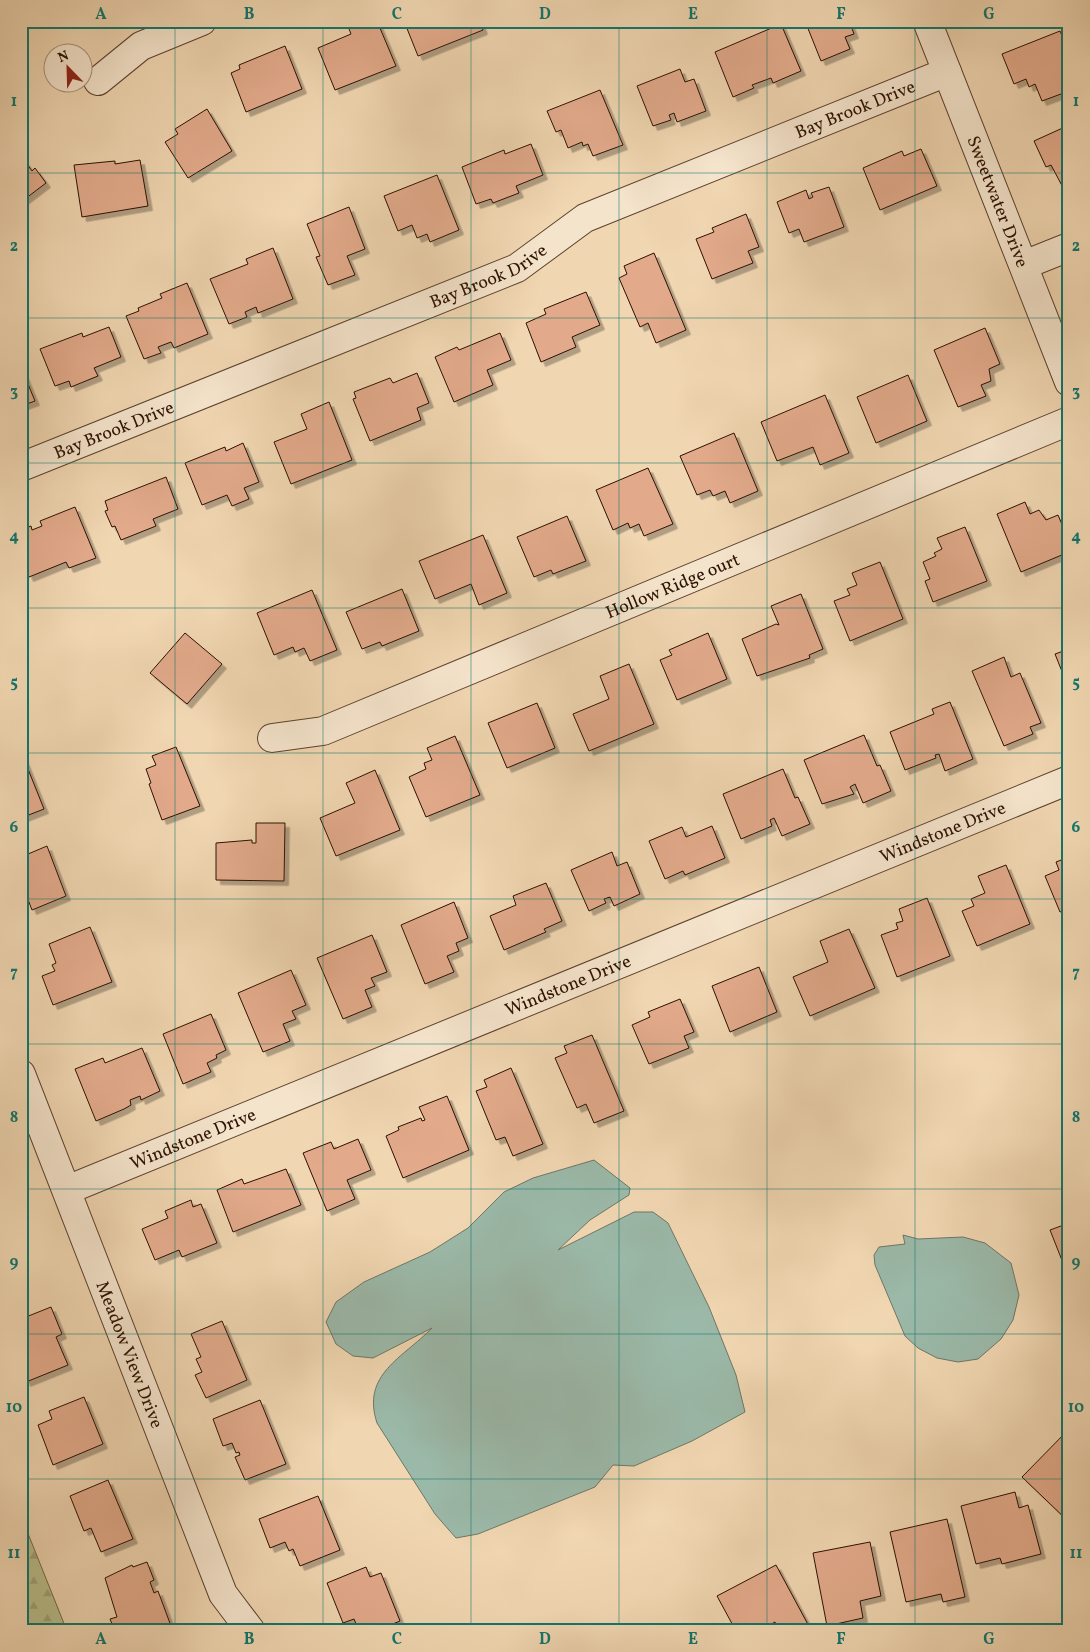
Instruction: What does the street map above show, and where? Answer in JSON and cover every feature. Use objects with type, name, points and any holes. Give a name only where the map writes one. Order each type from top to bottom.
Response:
[{"type":"street","points":[[98,81],[141,46],[202,21]]},
{"type":"street","name":"Sweetwater Drive","points":[[927,21],[1069,382]]},
{"type":"street","name":"Bay Brook Drive","points":[[21,467],[517,268],[585,218],[947,72]]},
{"type":"street","points":[[1024,265],[1069,247]]},
{"type":"street","name":"Hollow Ridge ourt","points":[[272,738],[323,731],[1069,421]]},
{"type":"street","name":"Windstone Drive","points":[[67,1190],[1069,780]]},
{"type":"street","name":"Meadow View Drive","points":[[21,1074],[223,1594],[251,1631]]},
{"type":"green space","points":[[21,1516],[67,1631],[21,1631]]},
{"type":"shaded area","points":[[594,1160],[630,1188],[629,1195],[590,1220],[558,1250],[634,1212],[653,1212],[668,1223],[709,1307],[736,1375],[745,1412],[692,1441],[634,1466],[613,1465],[595,1487],[478,1534],[456,1538],[435,1514],[377,1423],[374,1406],[375,1392],[380,1379],[388,1368],[432,1328],[373,1358],[353,1356],[336,1344],[326,1322],[336,1302],[364,1282],[430,1252],[468,1228],[504,1192],[533,1178]]},
{"type":"shaded area","points":[[903,1235],[918,1239],[963,1237],[985,1243],[1011,1263],[1019,1295],[1013,1320],[1001,1339],[978,1359],[958,1362],[937,1358],[918,1348],[905,1336],[875,1265],[874,1255],[879,1247],[905,1244]]},
{"type":"building","points":[[346,21],[377,21],[396,66],[335,90],[318,48],[351,34]]},
{"type":"building","points":[[404,21],[480,21],[483,30],[418,56]]},
{"type":"building","points":[[805,21],[855,21],[850,23],[854,34],[845,37],[850,49],[821,61]]},
{"type":"building","points":[[781,24],[801,71],[773,83],[771,78],[752,85],[754,88],[733,97],[715,52]]},
{"type":"building","points":[[1060,31],[1069,52],[1069,91],[1042,101],[1035,84],[1029,87],[1026,79],[1014,84],[1002,54]]},
{"type":"building","points":[[285,46],[302,89],[246,112],[231,73],[240,69],[239,65]]},
{"type":"building","points":[[680,69],[685,82],[694,79],[706,111],[677,122],[674,113],[669,115],[671,120],[653,126],[637,86]]},
{"type":"building","points":[[600,90],[623,145],[593,156],[588,144],[583,146],[582,142],[568,148],[561,130],[556,132],[547,111]]},
{"type":"building","points":[[207,109],[232,151],[188,178],[165,142],[178,134],[175,129]]},
{"type":"building","points":[[1067,126],[1069,129],[1068,197],[1051,165],[1046,167],[1034,141]]},
{"type":"building","points":[[531,144],[543,175],[516,186],[519,193],[493,203],[491,199],[476,204],[462,167],[504,150],[505,154]]},
{"type":"building","points":[[921,149],[937,186],[880,210],[863,168],[902,151],[904,156]]},
{"type":"building","points":[[21,160],[24,160],[32,171],[35,168],[46,183],[21,202]]},
{"type":"building","points":[[140,160],[148,206],[82,217],[74,165],[115,161],[115,164]]},
{"type":"building","points":[[437,175],[459,230],[430,242],[427,234],[417,238],[412,225],[398,231],[384,196]]},
{"type":"building","points":[[829,187],[844,227],[804,242],[799,229],[789,233],[777,202],[806,190],[809,199],[813,197],[811,193]]},
{"type":"building","points":[[349,207],[365,249],[347,256],[355,275],[328,285],[316,257],[320,256],[307,224]]},
{"type":"building","points":[[746,214],[759,247],[748,251],[753,263],[712,279],[696,239],[714,232],[712,228]]},
{"type":"building","points":[[273,248],[293,299],[258,313],[256,307],[245,312],[247,317],[229,324],[210,279],[248,264],[246,259]]},
{"type":"building","points":[[654,253],[686,330],[656,343],[648,323],[640,327],[619,278],[627,274],[624,266]]},
{"type":"building","points":[[187,283],[208,334],[174,348],[171,342],[158,347],[161,353],[144,359],[126,316],[139,311],[138,308],[162,298],[160,294]]},
{"type":"building","points":[[586,292],[600,325],[572,337],[576,347],[541,362],[526,323],[546,314],[544,309]]},
{"type":"building","points":[[109,327],[121,357],[94,368],[98,376],[71,387],[69,381],[55,386],[40,349],[82,333],[83,337]]},
{"type":"building","points":[[985,328],[1000,364],[989,369],[991,381],[981,385],[986,396],[958,407],[934,350]]},
{"type":"building","points":[[500,333],[511,360],[487,370],[493,385],[454,402],[435,357],[457,347],[459,350]]},
{"type":"building","points":[[21,367],[35,401],[21,406]]},
{"type":"building","points":[[417,373],[429,403],[417,408],[421,420],[370,441],[353,399],[356,398],[354,392],[390,378],[393,383]]},
{"type":"building","points":[[908,375],[927,421],[876,443],[857,397]]},
{"type":"building","points":[[825,395],[849,453],[820,465],[813,447],[777,461],[761,422]]},
{"type":"building","points":[[329,402],[352,460],[291,484],[274,442],[307,429],[301,414]]},
{"type":"building","points":[[734,433],[758,491],[730,503],[725,491],[713,496],[710,490],[697,495],[680,456]]},
{"type":"building","points":[[243,443],[259,482],[244,488],[249,499],[232,506],[227,495],[202,505],[185,463],[225,447],[226,451]]},
{"type":"building","points":[[648,468],[673,524],[644,536],[639,524],[630,528],[628,523],[613,530],[596,490]]},
{"type":"building","points":[[166,477],[178,509],[153,519],[156,526],[121,540],[115,526],[112,527],[105,511],[108,510],[105,501]]},
{"type":"building","points":[[1025,502],[1030,514],[1039,510],[1046,520],[1058,515],[1069,541],[1069,552],[1021,572],[997,514]]},
{"type":"building","points":[[75,507],[96,558],[69,568],[66,562],[29,577],[21,558],[21,530],[31,526],[32,530],[42,526],[40,521]]},
{"type":"building","points":[[567,516],[586,561],[553,574],[551,570],[534,577],[517,537]]},
{"type":"building","points":[[965,527],[987,581],[933,602],[925,581],[930,579],[923,562],[936,556],[934,553],[942,549],[937,538]]},
{"type":"building","points":[[483,535],[507,593],[479,605],[471,584],[435,599],[419,561]]},
{"type":"building","points":[[880,562],[903,619],[850,641],[834,601],[850,595],[847,589],[857,585],[852,573]]},
{"type":"building","points":[[402,589],[419,631],[382,646],[380,642],[362,649],[346,612]]},
{"type":"building","points":[[312,590],[337,650],[310,661],[304,648],[295,652],[293,647],[274,655],[257,613]]},
{"type":"building","points":[[801,594],[823,649],[809,655],[810,658],[757,676],[742,639],[776,624],[779,625],[771,606]]},
{"type":"building","points":[[185,633],[222,664],[187,704],[150,673]]},
{"type":"building","points":[[708,633],[727,679],[677,700],[660,660],[672,655],[669,650]]},
{"type":"building","points":[[1069,649],[1069,689],[1055,654]]},
{"type":"building","points":[[1004,657],[1011,677],[1020,673],[1041,723],[1030,727],[1033,734],[1004,746],[972,671]]},
{"type":"building","points":[[629,664],[654,724],[589,751],[573,714],[609,699],[600,676]]},
{"type":"building","points":[[950,702],[973,759],[945,771],[939,754],[935,755],[936,758],[905,770],[890,732],[934,714],[932,709]]},
{"type":"building","points":[[537,703],[555,748],[507,768],[488,723]]},
{"type":"building","points":[[864,735],[877,766],[880,765],[891,791],[863,803],[855,784],[850,787],[854,794],[822,804],[804,760]]},
{"type":"building","points":[[455,736],[480,795],[426,817],[409,777],[426,769],[424,763],[432,760],[427,748]]},
{"type":"building","points":[[176,747],[200,806],[162,820],[149,784],[151,783],[146,769],[156,765],[152,756]]},
{"type":"building","points":[[21,755],[44,809],[21,818]]},
{"type":"building","points":[[783,769],[795,798],[798,797],[810,824],[782,836],[774,818],[770,820],[772,826],[741,839],[723,794]]},
{"type":"building","points":[[375,770],[400,830],[336,856],[320,818],[355,803],[346,783]]},
{"type":"building","points":[[256,823],[285,823],[284,881],[216,880],[216,843],[252,840],[252,843],[256,843]]},
{"type":"building","points":[[712,826],[725,858],[685,875],[683,871],[665,879],[649,841],[682,827],[686,837]]},
{"type":"building","points":[[47,846],[66,896],[32,910],[27,897],[22,899],[21,897],[21,857]]},
{"type":"building","points":[[612,852],[617,866],[627,862],[640,894],[614,906],[610,897],[604,899],[606,903],[589,911],[571,870]]},
{"type":"building","points":[[1069,857],[1069,909],[1060,912],[1045,876],[1059,870],[1056,862]]},
{"type":"building","points":[[1006,865],[1030,924],[977,946],[962,911],[974,906],[971,899],[985,893],[978,876]]},
{"type":"building","points":[[546,883],[562,921],[544,929],[546,932],[504,950],[490,916],[516,905],[513,896]]},
{"type":"building","points":[[927,898],[950,956],[897,977],[881,935],[898,929],[896,923],[903,921],[899,909]]},
{"type":"building","points":[[454,902],[468,938],[456,943],[459,951],[447,956],[454,972],[425,984],[401,925]]},
{"type":"building","points":[[90,927],[112,982],[53,1005],[42,976],[55,971],[52,965],[56,963],[49,944]]},
{"type":"building","points":[[849,929],[875,988],[810,1016],[793,977],[828,962],[820,941]]},
{"type":"building","points":[[372,935],[387,972],[371,978],[375,986],[365,990],[372,1007],[343,1019],[317,958]]},
{"type":"building","points":[[759,967],[777,1012],[730,1032],[712,986]]},
{"type":"building","points":[[291,970],[306,1005],[292,1011],[296,1019],[283,1024],[290,1041],[263,1052],[238,993]]},
{"type":"building","points":[[680,999],[694,1032],[684,1036],[689,1048],[649,1064],[632,1025],[650,1017],[648,1012]]},
{"type":"building","points":[[211,1014],[226,1050],[216,1055],[217,1058],[207,1063],[211,1072],[183,1084],[163,1034]]},
{"type":"building","points":[[592,1035],[624,1111],[594,1123],[586,1104],[577,1108],[555,1058],[567,1053],[564,1046]]},
{"type":"building","points":[[142,1048],[160,1091],[141,1100],[140,1096],[130,1100],[131,1105],[96,1121],[75,1069],[103,1058],[105,1063]]},
{"type":"building","points":[[511,1068],[543,1144],[513,1156],[505,1137],[496,1140],[476,1091],[487,1087],[484,1080]]},
{"type":"building","points":[[447,1096],[469,1150],[403,1178],[386,1136],[399,1130],[398,1127],[421,1118],[422,1121],[425,1120],[419,1107]]},
{"type":"building","points":[[358,1139],[371,1170],[347,1180],[355,1199],[327,1211],[303,1153],[331,1142],[334,1149]]},
{"type":"building","points":[[286,1169],[301,1205],[233,1232],[217,1190],[242,1179],[244,1184]]},
{"type":"building","points":[[191,1200],[193,1207],[201,1204],[217,1243],[182,1257],[179,1250],[155,1260],[142,1229],[168,1218],[165,1211]]},
{"type":"building","points":[[1069,1223],[1069,1267],[1065,1268],[1050,1230]]},
{"type":"building","points":[[51,1307],[62,1334],[56,1337],[68,1365],[26,1382],[21,1369],[21,1319]]},
{"type":"building","points":[[222,1321],[247,1380],[206,1398],[195,1375],[202,1372],[196,1359],[201,1357],[191,1334]]},
{"type":"building","points":[[84,1397],[103,1444],[53,1465],[38,1425],[52,1419],[49,1411]]},
{"type":"building","points":[[260,1400],[286,1464],[245,1480],[235,1457],[240,1455],[239,1452],[236,1453],[232,1443],[223,1446],[213,1419]]},
{"type":"building","points":[[1069,1429],[1069,1522],[1022,1477]]},
{"type":"building","points":[[108,1480],[133,1539],[101,1552],[91,1528],[84,1531],[70,1496]]},
{"type":"building","points":[[1015,1492],[1019,1508],[1028,1505],[1041,1554],[1002,1564],[1000,1558],[976,1564],[961,1506]]},
{"type":"building","points":[[318,1496],[340,1550],[300,1566],[293,1549],[289,1551],[285,1542],[270,1548],[259,1519]]},
{"type":"building","points":[[947,1519],[965,1597],[943,1602],[941,1594],[906,1602],[890,1532]]},
{"type":"building","points":[[870,1542],[881,1596],[860,1601],[863,1618],[827,1626],[813,1553]]},
{"type":"building","points":[[147,1562],[154,1580],[150,1582],[154,1593],[158,1591],[171,1626],[158,1631],[115,1631],[110,1619],[117,1617],[105,1578],[132,1565],[133,1567]]},
{"type":"building","points":[[776,1565],[811,1630],[779,1631],[775,1622],[759,1631],[736,1631],[717,1596]]},
{"type":"building","points":[[366,1567],[370,1577],[381,1573],[400,1621],[376,1631],[359,1631],[354,1619],[343,1623],[327,1583]]}]
